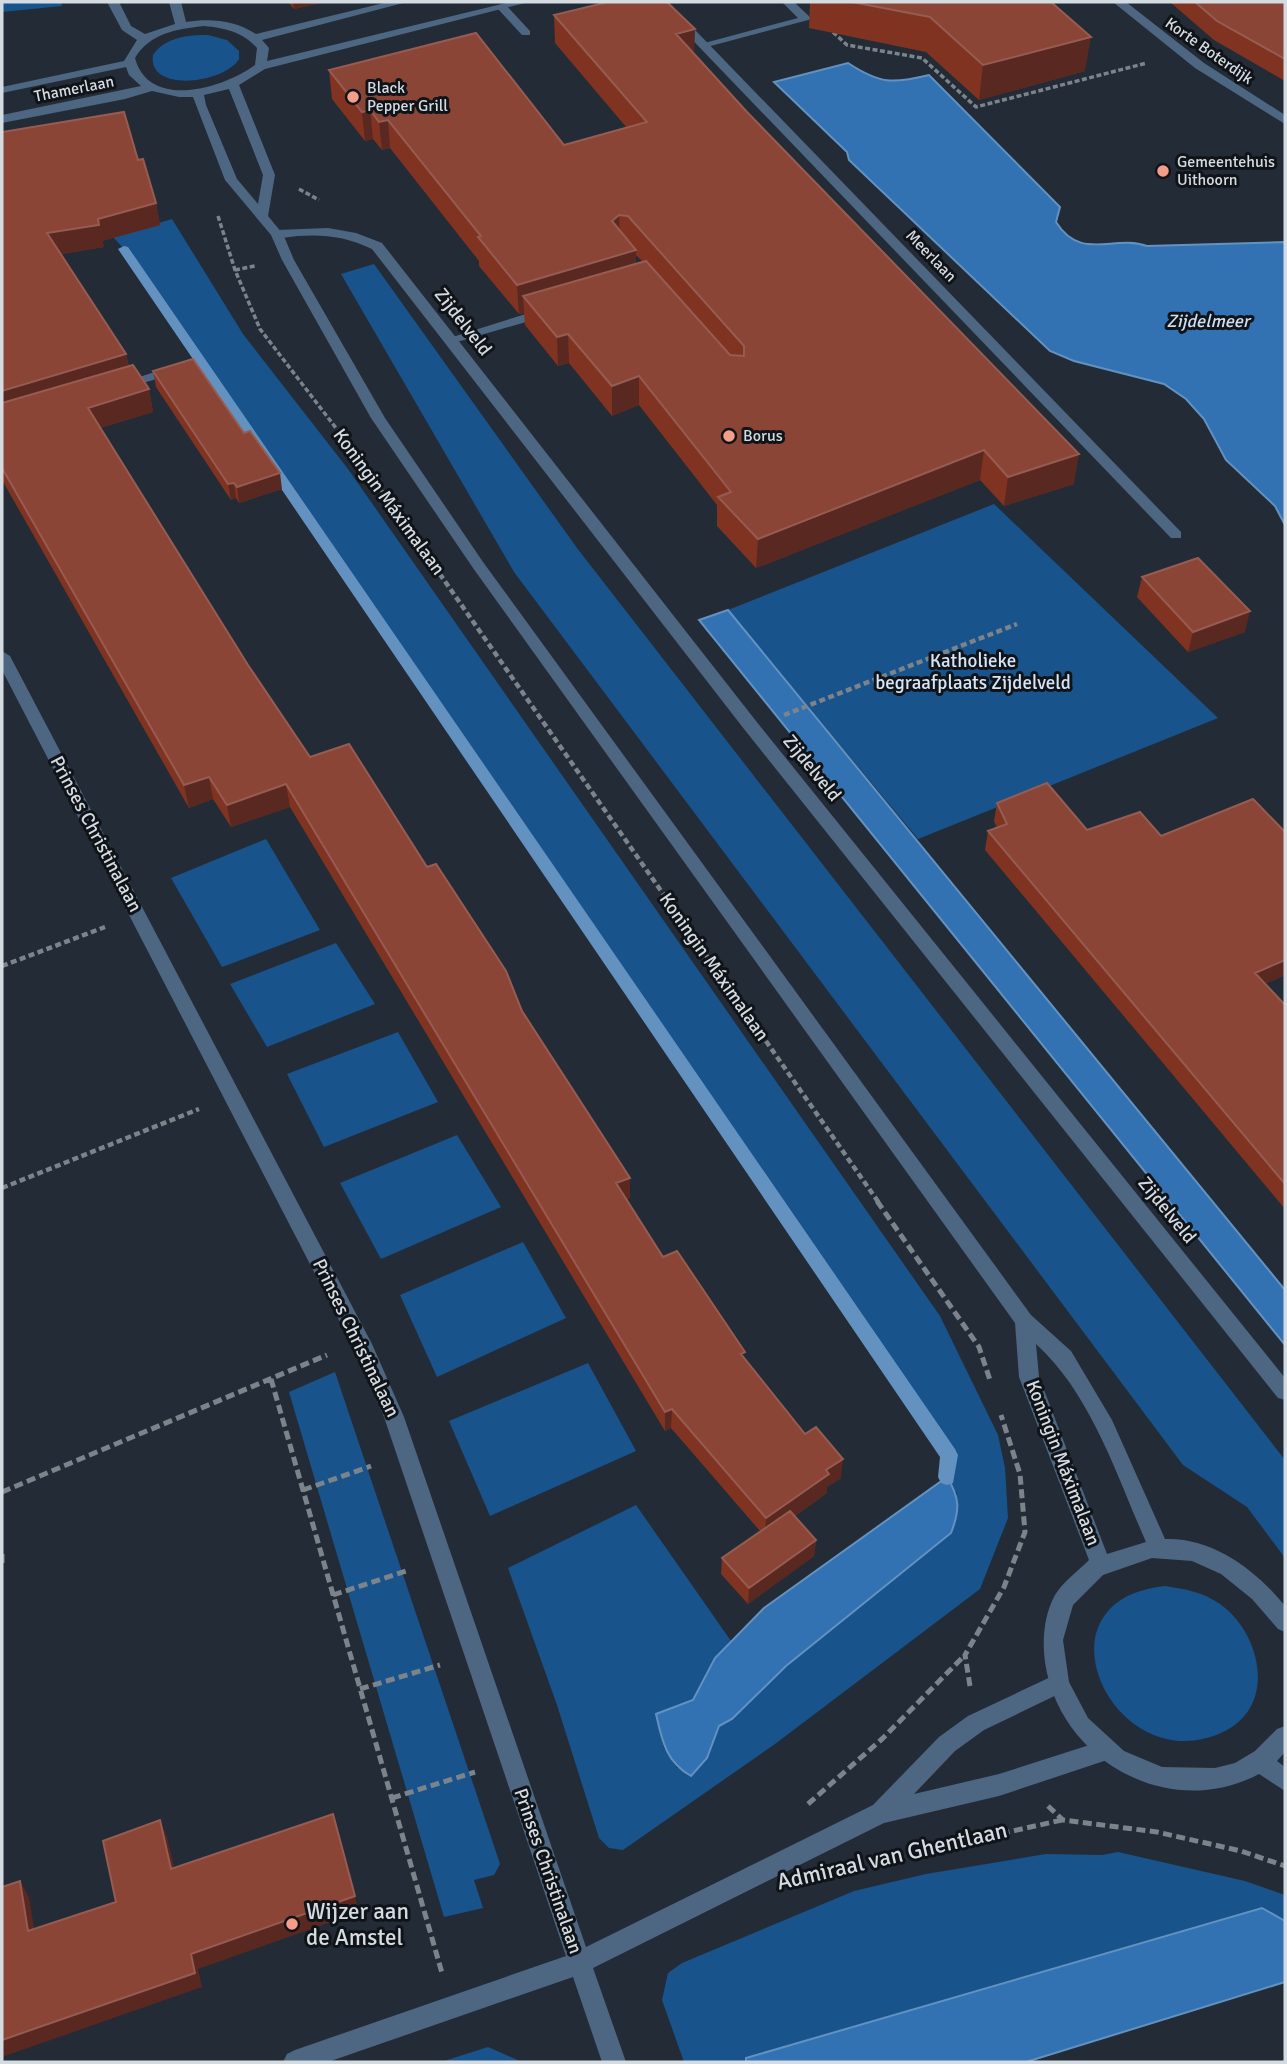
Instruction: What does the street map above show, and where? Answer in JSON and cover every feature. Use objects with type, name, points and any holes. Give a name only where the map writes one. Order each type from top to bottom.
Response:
[{"type":"street","points":[[113,2],[126,28],[144,39]]},
{"type":"street","points":[[175,2],[181,25]]},
{"type":"street","points":[[256,38],[401,2]]},
{"type":"street","points":[[261,66],[263,48],[256,38],[237,28],[216,24],[181,25],[144,39],[131,53],[129,63],[137,78],[151,87],[173,92],[198,92],[233,85],[261,66],[523,2]]},
{"type":"street","name":"Meerlaan","points":[[662,2],[1176,535]]},
{"type":"street","points":[[788,2],[806,19]]},
{"type":"street","name":"Korte Boterdijk","points":[[1119,2],[1182,54],[1283,116]]},
{"type":"street","points":[[502,7],[526,33]]},
{"type":"street","points":[[703,45],[806,19]]},
{"type":"street","name":"Thamerlaan","points":[[2,90],[129,63]]},
{"type":"street","points":[[233,85],[270,175],[263,214]]},
{"type":"street","name":"Thamerlaan","points":[[2,119],[115,97],[151,87]]},
{"type":"street","name":"Koningin Máximalaan","points":[[198,92],[200,105],[231,180],[263,214],[277,234],[288,260],[378,418],[478,565],[1024,1321],[1064,1357],[1098,1415],[1159,1548]]},
{"type":"street","name":"Zijdelveld","points":[[277,234],[314,230],[352,233],[377,246],[750,725],[1285,1392]]},
{"type":"street","points":[[450,340],[556,309]]},
{"type":"street","points":[[102,392],[176,369]]},
{"type":"street","name":"Prinses Christinalaan","points":[[2,656],[361,1341],[394,1417],[614,2062]]},
{"type":"street","name":"Koningin Máximalaan","points":[[1024,1321],[1030,1377],[1100,1563]]},
{"type":"street","points":[[1285,1622],[1268,1598],[1245,1577],[1227,1566],[1189,1551],[1159,1548],[1128,1552],[1100,1563],[1082,1576],[1057,1613],[1051,1660],[1056,1684],[1084,1731],[1105,1751],[1135,1768],[1167,1779],[1212,1779],[1233,1775],[1261,1762],[1285,1736]]},
{"type":"street","name":"Admiraal van Ghentlaan","points":[[881,1813],[947,1744],[976,1723],[1056,1684]]},
{"type":"street","name":"Admiraal van Ghentlaan","points":[[295,2062],[579,1963],[881,1813],[1017,1779],[1105,1751]]},
{"type":"street","points":[[1261,1762],[1285,1780]]},
{"type":"path","points":[[806,19],[816,16],[847,45],[922,58],[976,107],[1182,54]]},
{"type":"path","name":"Koningin Máximalaan","points":[[231,256],[260,329],[362,462],[979,1347],[992,1385]]},
{"type":"path","points":[[812,705],[1017,624]]},
{"type":"path","points":[[2,965],[139,915]]},
{"type":"path","points":[[2,1188],[233,1096]]},
{"type":"path","points":[[2,1492],[361,1341]]},
{"type":"path","points":[[271,1379],[452,2007]]},
{"type":"path","points":[[804,1807],[882,1739],[965,1655],[1004,1587],[1025,1532],[1020,1474],[1000,1411]]},
{"type":"path","points":[[303,1490],[406,1453]]},
{"type":"path","points":[[2,1554],[2,1564]]},
{"type":"path","points":[[333,1595],[443,1559]]},
{"type":"path","points":[[360,1689],[475,1654]]},
{"type":"path","points":[[965,1655],[976,1723]]},
{"type":"path","points":[[392,1798],[511,1761]]},
{"type":"path","points":[[1017,1779],[1063,1819],[1157,1832],[1241,1851],[1285,1866]]},
{"type":"path","name":"Admiraal van Ghentlaan","points":[[860,1866],[1063,1819]]},
{"type":"green space","points":[[2,2],[61,2],[62,6],[2,12]]},
{"type":"green space","points":[[208,35],[227,40],[239,51],[239,59],[231,68],[204,79],[188,81],[174,80],[162,75],[154,67],[153,55],[164,44],[185,37]]},
{"type":"green space","points":[[172,219],[243,334],[348,469],[940,1316],[998,1435],[1005,1468],[1008,1518],[980,1589],[775,1744],[623,1850],[609,1848],[599,1838],[557,1705],[508,1568],[636,1505],[731,1641],[715,1658],[693,1700],[656,1715],[664,1748],[677,1768],[707,1758],[719,1726],[732,1719],[957,1494],[947,1477],[949,1455],[124,249],[113,237]]},
{"type":"green space","points":[[374,264],[577,548],[1285,1460],[1285,1558],[1247,1507],[1183,1465],[514,572],[341,274]]},
{"type":"green space","name":"Katholieke begraafplaats Zijdelveld","points":[[994,504],[1218,718],[918,839],[728,610]]},
{"type":"green space","points":[[266,839],[320,930],[222,967],[171,878]]},
{"type":"green space","points":[[336,943],[375,1004],[267,1047],[230,984]]},
{"type":"green space","points":[[398,1032],[438,1102],[324,1147],[287,1074]]},
{"type":"green space","points":[[457,1135],[501,1207],[381,1259],[340,1183]]},
{"type":"green space","points":[[523,1242],[566,1318],[437,1377],[400,1295]]},
{"type":"green space","points":[[588,1363],[636,1451],[490,1516],[449,1421]]},
{"type":"green space","points":[[335,1372],[500,1864],[494,1875],[474,1880],[483,1908],[444,1917],[289,1392]]},
{"type":"green space","points":[[1165,1586],[1200,1594],[1220,1604],[1246,1633],[1253,1650],[1258,1669],[1257,1688],[1252,1705],[1240,1720],[1223,1732],[1184,1741],[1149,1733],[1121,1712],[1102,1683],[1094,1652],[1101,1622],[1123,1598]]},
{"type":"green space","points":[[1118,1852],[1245,1881],[1285,1895],[1285,1921],[1262,1908],[747,2058],[746,2062],[684,2062],[662,2000],[668,1973],[682,1963],[854,1891],[926,1874],[1046,1854],[1102,1855]]},
{"type":"green space","points":[[488,2047],[522,2062],[441,2062]]},
{"type":"water","name":"Zijdelmeer","points":[[848,63],[869,75],[887,80],[906,80],[929,75],[1060,207],[1056,222],[1076,241],[1087,244],[1135,243],[1147,246],[1285,242],[1285,525],[1275,506],[1226,460],[1204,419],[1186,399],[1164,384],[1074,361],[1050,351],[849,160],[847,152],[774,82]]},
{"type":"water","points":[[728,610],[1285,1290],[1285,1345],[699,620]]},
{"type":"water","points":[[947,1477],[957,1504],[951,1533],[786,1666],[732,1719],[719,1726],[707,1758],[691,1776],[676,1764],[666,1750],[656,1714],[693,1700],[715,1658],[764,1608]]},
{"type":"water","points":[[1262,1908],[1285,1921],[1285,1982],[1026,2062],[746,2062],[746,2058]]},
{"type":"building","points":[[608,2],[667,2],[695,29],[676,34],[747,112],[1079,454],[1008,477],[984,450],[758,539],[718,497],[731,492],[639,376],[612,386],[568,334],[557,337],[523,296],[646,261],[730,355],[744,356],[744,346],[628,216],[619,215],[612,221],[636,250],[517,285],[388,120],[379,122],[370,110],[362,112],[329,70],[476,33],[564,145],[647,122],[554,15]]},
{"type":"building","points":[[852,2],[1051,2],[1091,37],[983,65],[930,17]]},
{"type":"building","points":[[1195,2],[1285,2],[1285,59],[1217,21]]},
{"type":"building","points":[[124,112],[138,160],[143,159],[156,203],[98,219],[99,225],[47,233],[126,354],[2,391],[2,132]]},
{"type":"building","points":[[193,359],[244,433],[250,431],[280,473],[237,487],[234,483],[228,484],[153,371]]},
{"type":"building","points":[[133,365],[149,389],[88,408],[248,665],[310,757],[349,744],[427,867],[436,864],[506,971],[522,1011],[630,1178],[616,1183],[663,1257],[677,1251],[745,1352],[741,1354],[805,1434],[816,1427],[843,1459],[826,1470],[829,1474],[766,1518],[672,1409],[665,1412],[286,784],[227,805],[209,777],[184,785],[2,468],[2,403]]},
{"type":"building","points":[[1198,558],[1250,611],[1193,632],[1142,577]]},
{"type":"building","points":[[1047,783],[1087,830],[1140,812],[1161,836],[1253,799],[1285,832],[1285,960],[1255,973],[1285,1005],[1285,1184],[988,831],[1007,824],[997,803]]},
{"type":"building","points":[[790,1511],[816,1540],[749,1588],[722,1558]]},
{"type":"building","points":[[333,1814],[355,1896],[191,1954],[195,1973],[2,2040],[2,1887],[20,1881],[28,1931],[116,1902],[103,1841],[160,1820],[171,1869]]},
{"type":"waterway","points":[[124,249],[949,1455],[947,1477]]},
{"type":"place","name":"Black Pepper Grill","points":[[353,97]]},
{"type":"place","name":"Gemeentehuis Uithoorn","points":[[1163,171]]},
{"type":"place","name":"Borus","points":[[729,436]]},
{"type":"place","name":"Wijzer aan de Amstel","points":[[292,1924]]}]
